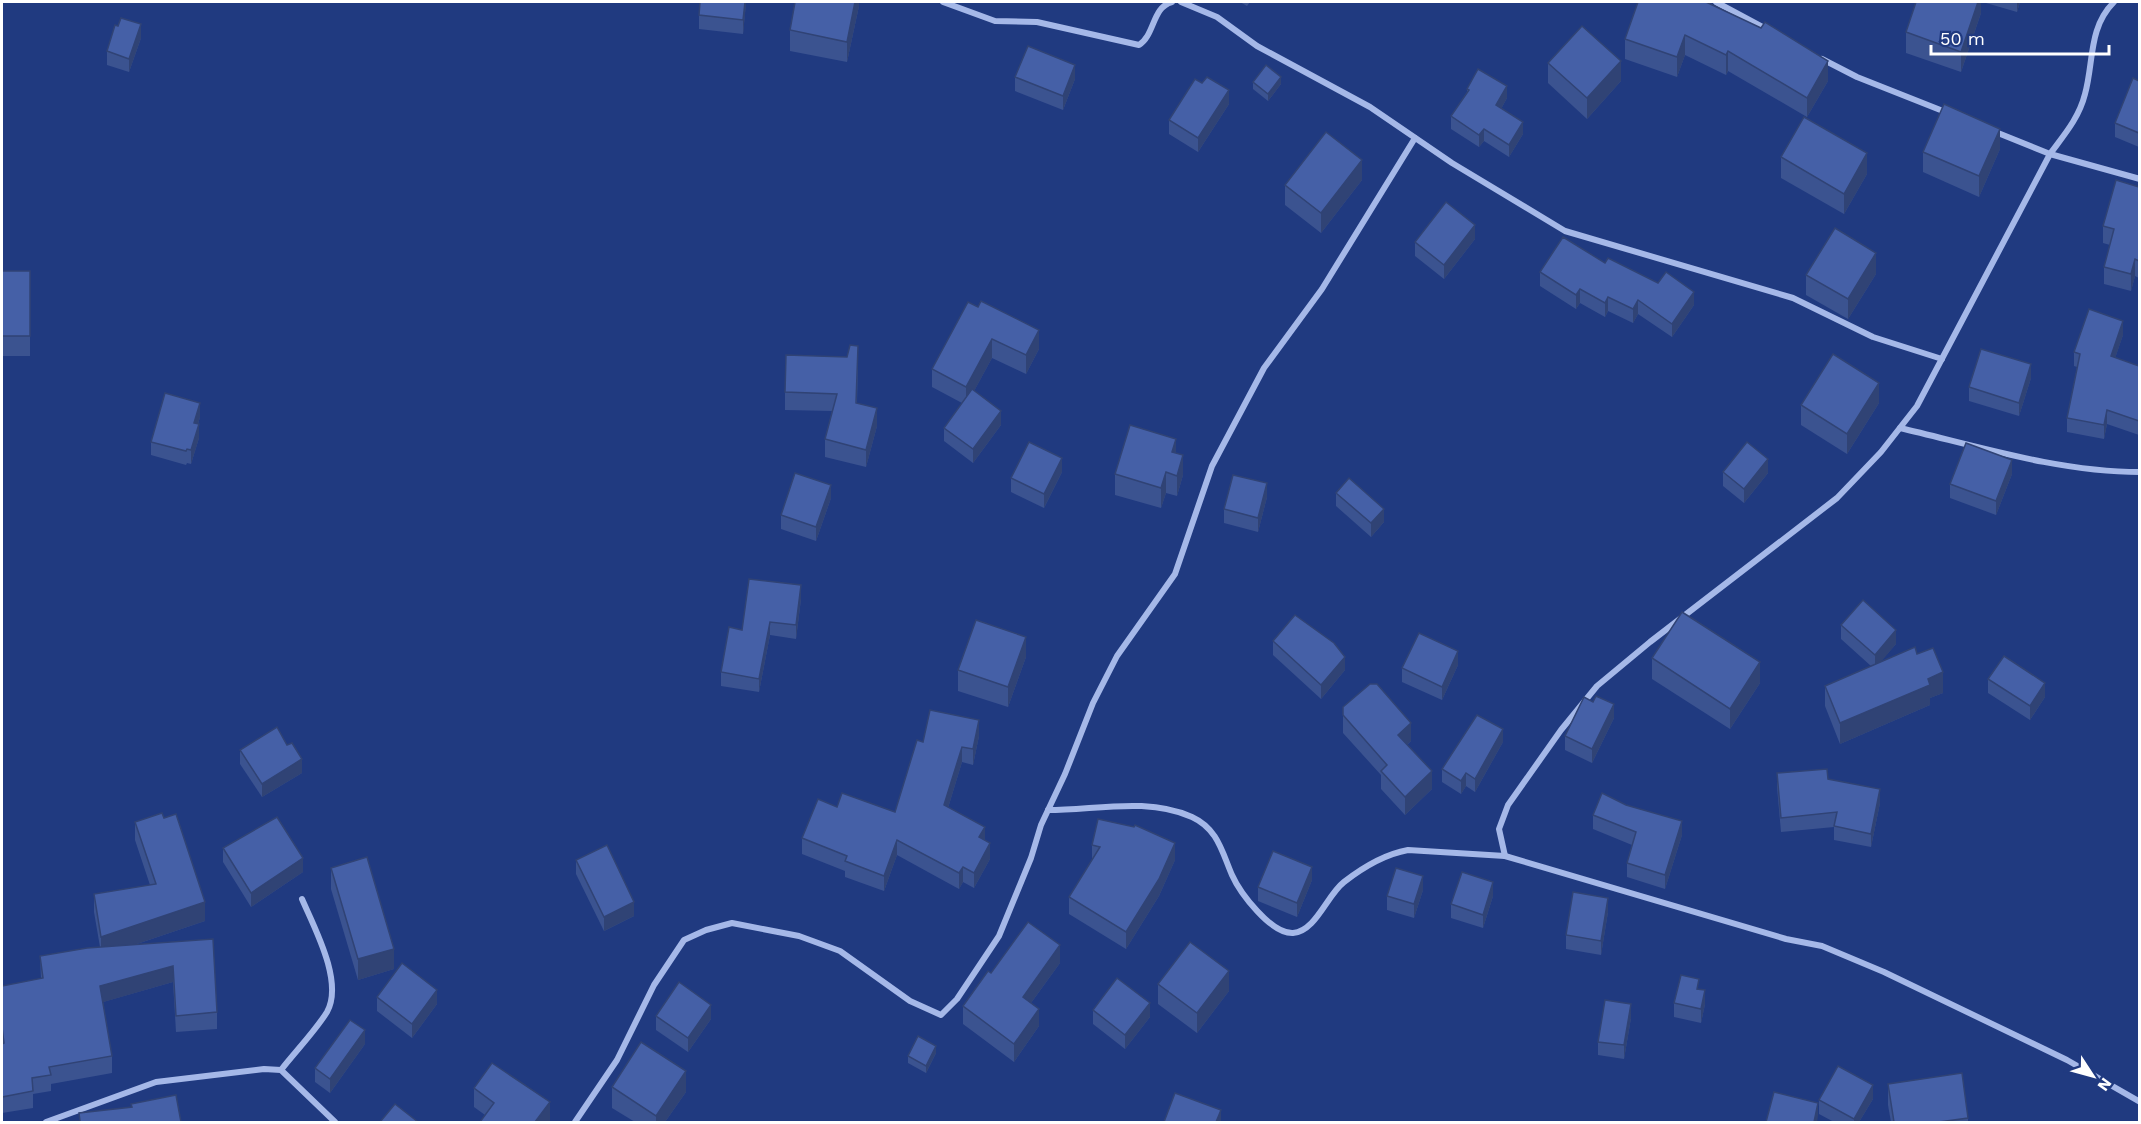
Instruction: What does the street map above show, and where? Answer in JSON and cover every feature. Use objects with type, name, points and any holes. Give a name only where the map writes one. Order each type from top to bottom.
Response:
[{"type":"street","points":[[943,2],[994,21],[1037,22],[1139,45],[1146,41],[1157,15],[1167,3],[1172,2]]},
{"type":"street","points":[[1180,2],[1234,27],[1257,46],[1370,107],[1522,207],[1565,231],[1793,298],[1873,337],[1942,359]]},
{"type":"street","points":[[1716,2],[1774,33]]},
{"type":"street","points":[[1505,856],[1499,829],[1508,805],[1561,730],[1598,686],[1650,642],[1837,498],[1881,452],[1917,406],[2050,154],[2076,120],[2086,92],[2089,58],[2099,25],[2114,2]]},
{"type":"street","points":[[1815,55],[1857,77],[1955,116]]},
{"type":"street","points":[[1987,129],[2050,154],[2139,179]]},
{"type":"street","points":[[575,1122],[617,1060],[654,986],[684,940],[706,930],[732,923],[799,936],[840,951],[910,1001],[941,1015],[957,999],[999,936],[1093,703],[1117,656],[1175,574],[1212,466],[1264,369],[1322,289],[1415,138]]},
{"type":"street","points":[[1900,428],[2036,459],[2113,472],[2139,472]]},
{"type":"street","points":[[1048,810],[1156,805],[1195,818],[1211,831],[1223,847],[1233,876],[1258,912],[1278,929],[1291,933],[1303,930],[1342,883],[1396,852],[1408,850],[1505,856],[1786,939],[1832,950],[1884,972],[2067,1060],[2139,1102]]},
{"type":"street","points":[[281,1070],[326,1013],[332,1000],[324,950],[302,898]]},
{"type":"street","points":[[46,1122],[156,1082],[264,1069],[281,1070],[335,1122]]},
{"type":"building","points":[[700,2],[745,2],[743,20],[699,15]]},
{"type":"building","points":[[795,2],[855,2],[847,42],[790,30]]},
{"type":"building","points":[[1638,2],[1706,2],[1761,28],[1765,22],[1828,61],[1807,98],[1728,51],[1726,55],[1685,35],[1677,57],[1625,39]]},
{"type":"building","points":[[1916,2],[1978,2],[1961,52],[1906,32]]},
{"type":"building","points":[[121,18],[141,24],[129,59],[107,51],[115,25],[118,26]]},
{"type":"building","points":[[1582,26],[1621,61],[1587,98],[1548,63]]},
{"type":"building","points":[[1028,46],[1075,65],[1063,96],[1015,77]]},
{"type":"building","points":[[1266,65],[1281,77],[1268,94],[1253,82]]},
{"type":"building","points":[[1478,69],[1507,86],[1496,105],[1523,122],[1509,145],[1484,129],[1479,135],[1451,116],[1469,90],[1467,89]]},
{"type":"building","points":[[1207,77],[1229,90],[1198,138],[1169,120],[1195,79],[1202,83]]},
{"type":"building","points":[[2133,78],[2139,81],[2139,133],[2115,123]]},
{"type":"building","points":[[1944,104],[2000,129],[1979,176],[1923,152]]},
{"type":"building","points":[[1804,117],[1867,153],[1844,194],[1781,157]]},
{"type":"building","points":[[1326,132],[1362,160],[1321,213],[1285,185]]},
{"type":"building","points":[[2116,180],[2139,187],[2139,261],[2135,259],[2131,274],[2104,267],[2114,229],[2103,226]]},
{"type":"building","points":[[1446,202],[1475,225],[1444,265],[1415,242]]},
{"type":"building","points":[[1835,228],[1876,253],[1848,299],[1806,275]]},
{"type":"building","points":[[1563,237],[1605,263],[1608,258],[1658,283],[1666,272],[1694,292],[1672,324],[1638,300],[1633,309],[1608,297],[1605,303],[1580,289],[1576,295],[1540,272]]},
{"type":"building","points":[[2,271],[30,271],[30,336],[2,336]]},
{"type":"building","points":[[981,301],[1039,330],[1026,355],[992,339],[966,387],[932,369],[968,302],[978,307]]},
{"type":"building","points":[[2089,309],[2123,321],[2111,356],[2139,366],[2139,421],[2107,410],[2104,425],[2067,418],[2080,354],[2074,352]]},
{"type":"building","points":[[850,345],[858,346],[856,403],[877,408],[866,450],[825,439],[837,394],[785,392],[786,355],[847,357]]},
{"type":"building","points":[[1981,349],[2031,364],[2019,403],[1969,387]]},
{"type":"building","points":[[1833,354],[1879,383],[1847,434],[1801,405]]},
{"type":"building","points":[[972,389],[1001,411],[973,449],[944,428]]},
{"type":"building","points":[[165,393],[200,403],[194,423],[199,424],[191,450],[186,451],[151,442]]},
{"type":"building","points":[[1130,425],[1176,439],[1172,452],[1183,455],[1177,476],[1166,472],[1161,488],[1115,474]]},
{"type":"building","points":[[1029,442],[1062,458],[1044,494],[1011,478]]},
{"type":"building","points":[[1747,442],[1768,459],[1744,489],[1723,472]]},
{"type":"building","points":[[1966,443],[2012,460],[1996,501],[1950,484]]},
{"type":"building","points":[[795,473],[831,485],[816,527],[781,515]]},
{"type":"building","points":[[1233,475],[1267,483],[1258,518],[1224,509]]},
{"type":"building","points":[[1349,478],[1384,509],[1371,523],[1336,493]]},
{"type":"building","points":[[749,579],[801,585],[796,625],[770,622],[759,679],[721,672],[729,627],[742,630]]},
{"type":"building","points":[[1863,600],[1896,630],[1875,655],[1841,625]]},
{"type":"building","points":[[1682,612],[1760,662],[1730,709],[1652,658]]},
{"type":"building","points":[[1295,615],[1334,643],[1345,657],[1321,685],[1273,641]]},
{"type":"building","points":[[976,620],[1026,637],[1008,687],[958,670]]},
{"type":"building","points":[[1419,633],[1458,651],[1442,687],[1402,668]]},
{"type":"building","points":[[1915,647],[1917,654],[1933,648],[1943,672],[1928,679],[1930,685],[1840,723],[1825,686]]},
{"type":"building","points":[[2004,656],[2045,683],[2030,706],[1988,679]]},
{"type":"building","points":[[1370,684],[1377,684],[1411,723],[1398,735],[1432,771],[1405,797],[1381,771],[1387,765],[1343,715],[1343,707]]},
{"type":"building","points":[[1596,696],[1614,704],[1592,749],[1565,736],[1584,697],[1593,702]]},
{"type":"building","points":[[930,710],[979,720],[973,749],[962,747],[944,805],[985,827],[979,837],[990,843],[974,873],[963,867],[959,873],[897,840],[884,876],[845,861],[847,856],[802,838],[818,799],[837,807],[842,793],[895,812],[917,740],[923,742]]},
{"type":"building","points":[[1477,715],[1503,729],[1475,779],[1466,773],[1461,781],[1442,769]]},
{"type":"building","points":[[277,727],[287,745],[292,743],[302,759],[262,784],[240,750]]},
{"type":"building","points":[[1827,769],[1828,779],[1880,789],[1871,834],[1834,826],[1837,812],[1781,818],[1777,773]]},
{"type":"building","points":[[1602,793],[1626,805],[1682,821],[1665,875],[1627,863],[1636,832],[1593,815]]},
{"type":"building","points":[[162,813],[164,818],[176,814],[205,902],[101,937],[94,894],[156,884],[135,822]]},
{"type":"building","points":[[277,817],[303,858],[251,893],[223,848]]},
{"type":"building","points":[[1098,819],[1134,827],[1135,825],[1175,843],[1159,879],[1126,932],[1069,897],[1100,847],[1092,845]]},
{"type":"building","points":[[607,845],[634,902],[604,917],[576,860]]},
{"type":"building","points":[[1273,851],[1312,867],[1297,903],[1258,887]]},
{"type":"building","points":[[367,857],[394,949],[358,959],[331,868]]},
{"type":"building","points":[[1396,868],[1423,876],[1414,904],[1387,896]]},
{"type":"building","points":[[1462,872],[1493,882],[1483,915],[1451,904]]},
{"type":"building","points":[[1573,892],[1608,898],[1601,941],[1566,935]]},
{"type":"building","points":[[1028,922],[1060,945],[1023,997],[1039,1009],[1014,1044],[963,1006],[988,971],[991,973]]},
{"type":"building","points":[[213,939],[217,1012],[176,1016],[173,966],[100,986],[112,1056],[49,1067],[51,1075],[32,1078],[33,1091],[2,1097],[2,1044],[4,1043],[2,986],[43,978],[40,956],[87,948]]},
{"type":"building","points":[[1190,942],[1229,971],[1197,1013],[1158,984]]},
{"type":"building","points":[[402,963],[437,990],[412,1024],[377,997]]},
{"type":"building","points":[[1681,975],[1699,979],[1697,989],[1705,990],[1701,1009],[1674,1003]]},
{"type":"building","points":[[1117,978],[1150,1003],[1125,1035],[1093,1010]]},
{"type":"building","points":[[679,982],[711,1005],[688,1038],[656,1016]]},
{"type":"building","points":[[1605,1000],[1631,1004],[1624,1045],[1598,1042]]},
{"type":"building","points":[[350,1020],[365,1030],[330,1079],[315,1068]]},
{"type":"building","points":[[918,1036],[936,1046],[926,1066],[908,1056]]},
{"type":"building","points":[[641,1042],[686,1071],[656,1116],[612,1087]]},
{"type":"building","points":[[492,1063],[550,1102],[535,1122],[480,1122],[494,1103],[474,1088]]},
{"type":"building","points":[[1838,1066],[1873,1085],[1854,1119],[1819,1100]]},
{"type":"building","points":[[1962,1073],[1968,1118],[1939,1122],[1894,1122],[1888,1084]]},
{"type":"building","points":[[1774,1092],[1818,1103],[1814,1122],[1766,1122]]},
{"type":"building","points":[[1175,1093],[1221,1110],[1216,1122],[1164,1122]]},
{"type":"building","points":[[176,1095],[181,1122],[62,1122],[80,1121],[79,1113],[132,1107],[131,1104]]},
{"type":"building","points":[[395,1104],[418,1122],[380,1122]]}]
